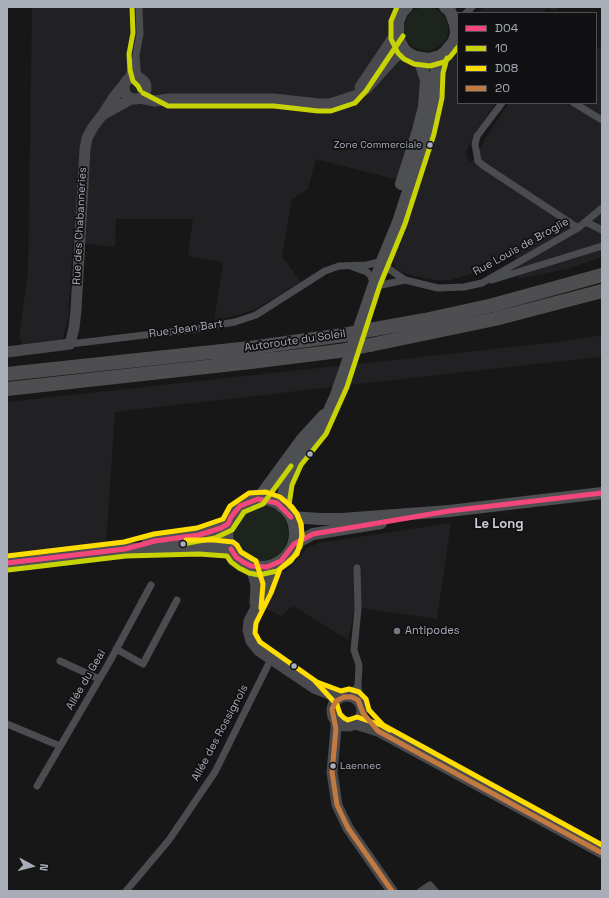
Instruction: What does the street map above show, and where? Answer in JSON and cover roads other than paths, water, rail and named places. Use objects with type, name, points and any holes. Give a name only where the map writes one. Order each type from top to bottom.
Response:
[{"type":"highway","name":"Autoroute du Soleil","points":[[7,374],[250,348],[343,335],[425,320],[493,305],[602,275]]},
{"type":"highway","name":"Autoroute du Soleil","points":[[7,389],[339,351],[495,319],[602,290]]},
{"type":"main road","points":[[382,261],[391,218],[424,107],[426,80],[421,65],[400,44],[397,32],[400,17],[407,7]]},
{"type":"main road","points":[[412,55],[428,59],[440,56],[454,47],[457,28],[450,11],[445,7]]},
{"type":"main road","points":[[282,507],[285,483],[289,473],[295,461],[320,431],[340,385],[373,285],[398,222],[427,132],[434,97],[436,72],[440,56]]},
{"type":"main road","points":[[258,499],[302,439],[330,409]]},
{"type":"main road","points":[[291,518],[342,519],[449,511],[602,493]]},
{"type":"main road","points":[[258,499],[271,501],[282,507],[291,518],[295,535],[294,544],[286,556],[274,565],[267,567],[251,566],[236,557],[231,550],[227,532],[231,517],[240,506],[252,500],[258,499]]},
{"type":"main road","points":[[294,544],[313,534],[449,511]]},
{"type":"main road","points":[[125,549],[155,541],[206,533],[228,524]]},
{"type":"main road","points":[[7,563],[125,549],[199,547],[231,550]]},
{"type":"street","points":[[139,7],[140,34],[136,55],[125,83],[125,94],[136,99],[155,101],[169,99],[274,99],[324,104],[334,103],[350,98],[366,88],[396,56],[412,55]]},
{"type":"street","points":[[350,98],[360,87],[397,32]]},
{"type":"street","points":[[136,55],[139,78],[144,82],[146,87],[169,99]]},
{"type":"street","points":[[125,83],[131,78],[139,78]]},
{"type":"street","name":"Rue des Chabanneries","points":[[70,344],[76,310],[85,149],[87,138],[93,127],[125,83]]},
{"type":"street","points":[[136,99],[144,95],[146,87]]},
{"type":"street","name":"Rue des Chabanneries","points":[[103,114],[136,99]]},
{"type":"street","points":[[501,104],[477,136],[475,144],[478,161],[578,228]]},
{"type":"street","points":[[576,104],[602,120]]},
{"type":"street","name":"Rue Louis de Broglie","points":[[382,261],[389,269],[405,280],[438,288],[464,287],[482,283],[599,215],[602,208]]},
{"type":"street","points":[[586,222],[602,230]]},
{"type":"street","points":[[482,283],[602,246]]},
{"type":"street","name":"Rue Jean Bart","points":[[7,352],[195,329],[235,322],[256,315],[325,271],[339,266],[351,266],[357,264],[367,265],[382,261]]},
{"type":"street","points":[[351,266],[367,272],[371,276],[373,285]]},
{"type":"street","name":"Rue Louis de Broglie","points":[[373,285],[405,280]]},
{"type":"street","points":[[274,565],[270,572],[265,590],[249,621],[248,635],[255,647],[314,688],[332,709],[333,716],[336,721],[340,724],[378,731],[561,832],[602,852]]},
{"type":"street","points":[[251,566],[256,585],[253,612]]},
{"type":"street","points":[[334,758],[352,726],[359,722],[361,708],[358,686],[360,665],[354,650],[358,609],[357,568]]},
{"type":"street","name":"Allée du Geai","points":[[37,786],[151,585]]},
{"type":"street","points":[[116,649],[143,664],[177,600]]},
{"type":"street","name":"Allée des Rossignols","points":[[126,891],[169,840],[215,772],[271,659]]},
{"type":"street","points":[[60,661],[99,679]]},
{"type":"street","points":[[332,709],[334,705],[358,686]]},
{"type":"street","points":[[314,688],[344,697],[355,698],[378,731]]},
{"type":"street","points":[[336,721],[332,772],[337,804],[359,846],[392,891]]},
{"type":"street","points":[[7,724],[60,746]]},
{"type":"street","points":[[422,891],[430,885],[435,891]]},
{"type":"place","name":"Zone Commerciale","points":[[430,145]]},
{"type":"place","name":"Antipodes","points":[[397,631]]},
{"type":"place","name":"Laennec","points":[[333,766]]},
{"type":"district","name":"Le Long","points":[[499,524]]}]
